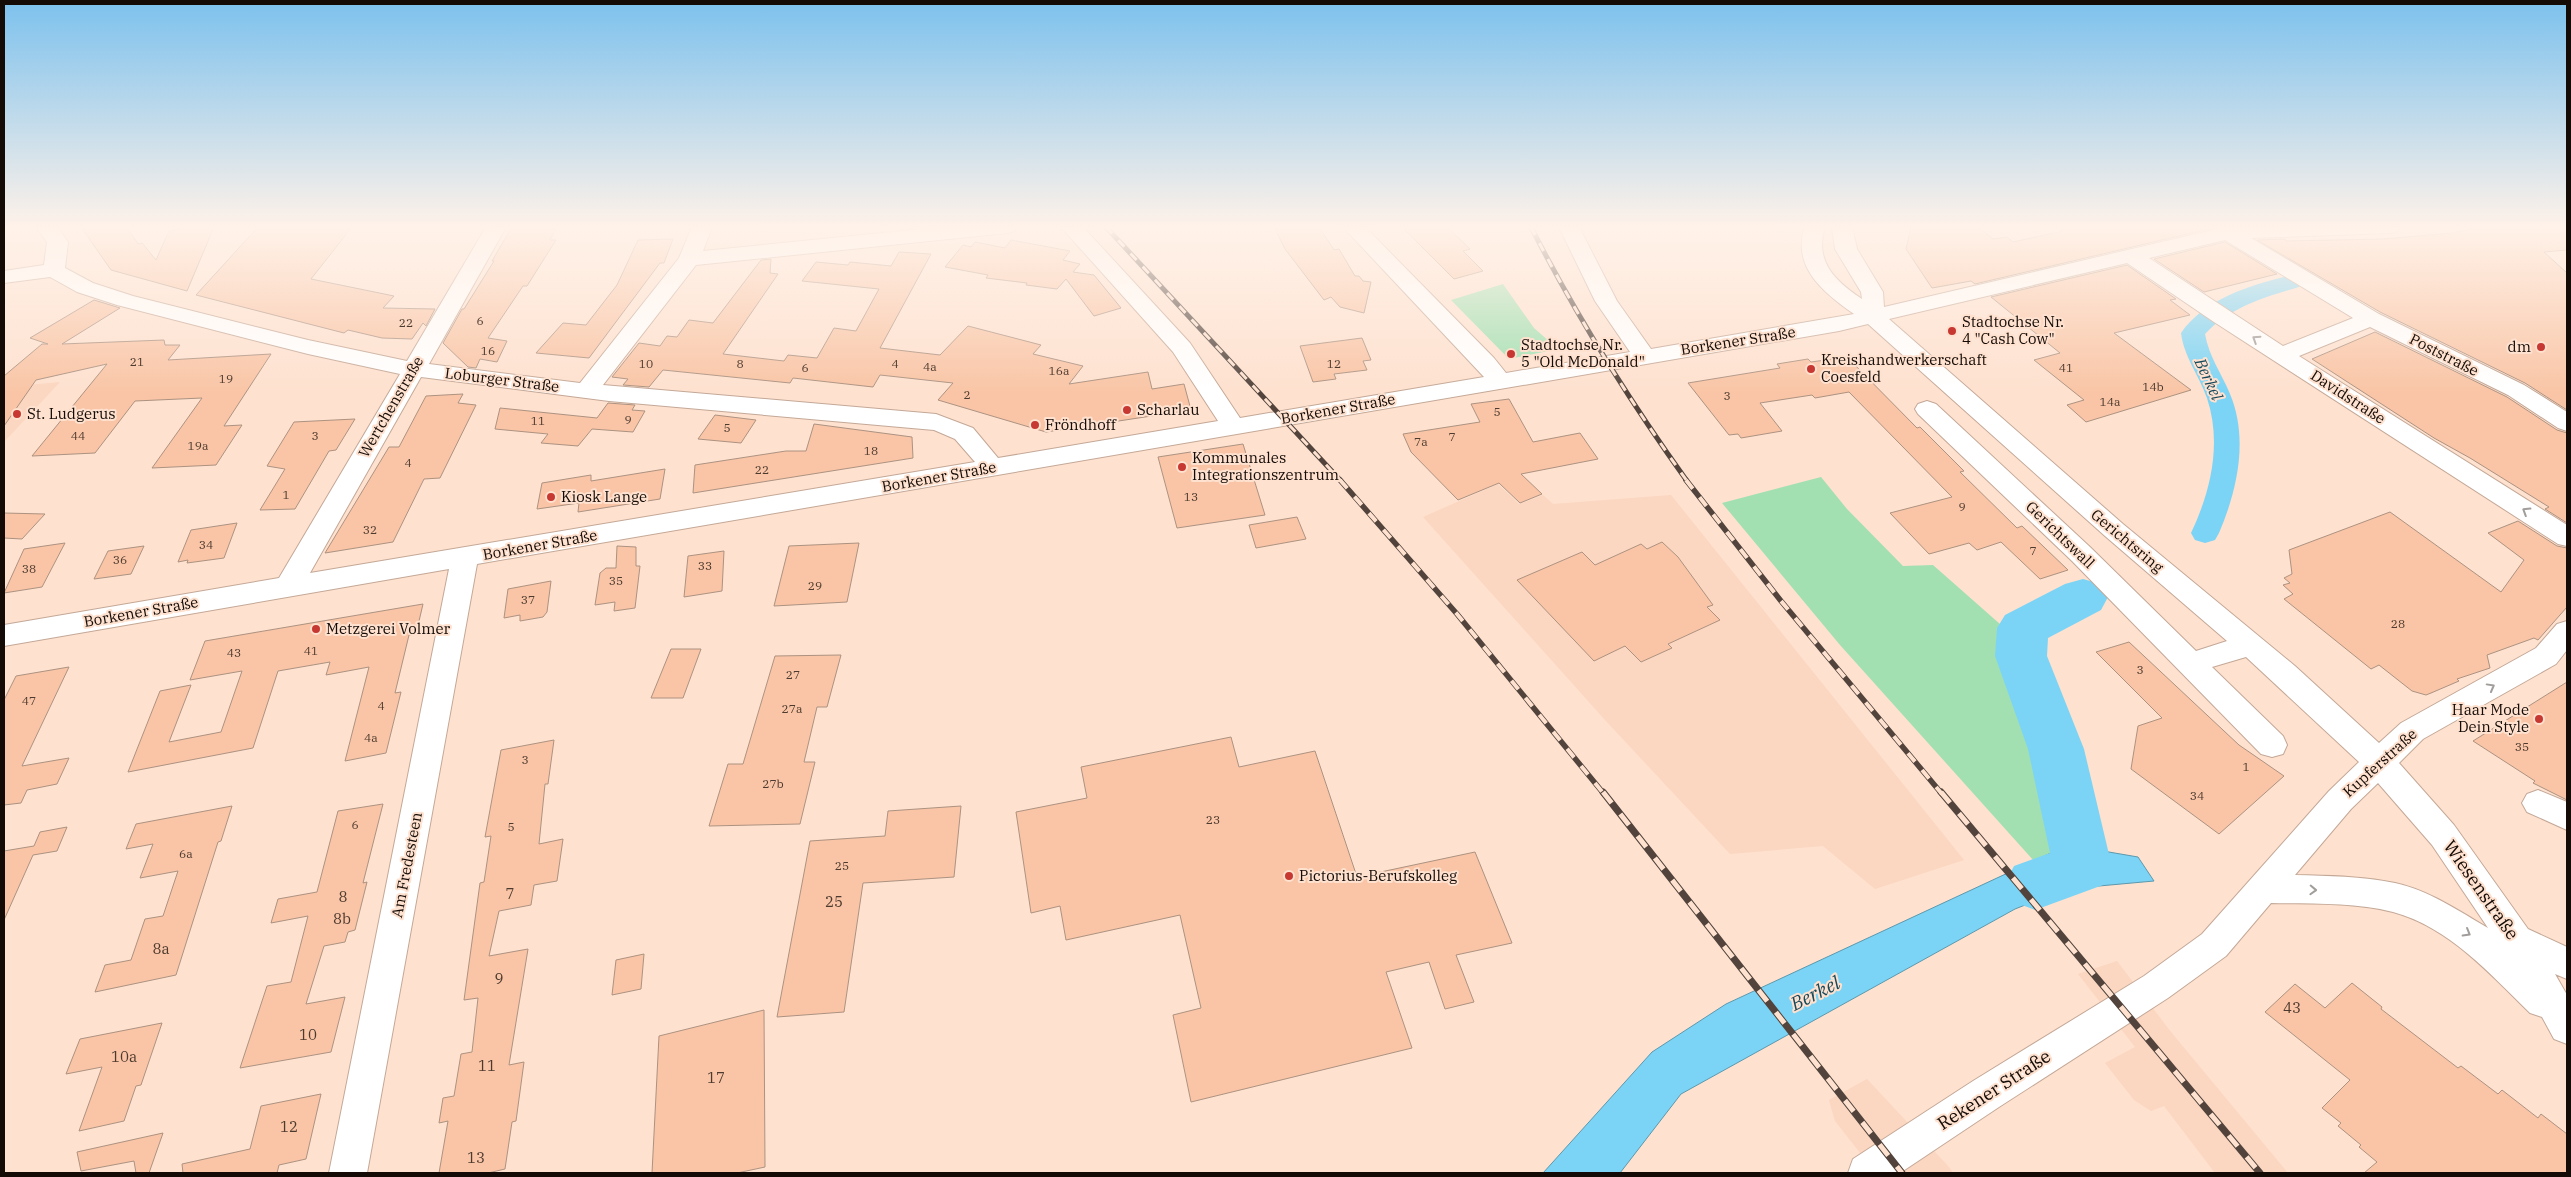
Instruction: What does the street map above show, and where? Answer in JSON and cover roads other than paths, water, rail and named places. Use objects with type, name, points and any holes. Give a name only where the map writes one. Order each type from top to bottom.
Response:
[{"type":"street","name":"Loburger Straße","points":[[69,282],[141,304],[316,348],[412,368],[587,390],[936,422],[958,428],[966,433],[992,468]]},
{"type":"street","name":"Wertchenstraße","points":[[288,587],[412,368],[463,282]]},
{"type":"street","points":[[587,390],[671,282]]},
{"type":"street","points":[[1121,282],[1182,348],[1234,427]]},
{"type":"street","points":[[1407,282],[1486,363],[1499,380]]},
{"type":"street","points":[[1596,282],[1606,301],[1645,357]]},
{"type":"street","name":"Gerichtsring","points":[[1829,282],[1858,308],[1874,317],[2114,530],[2250,645],[2380,763]]},
{"type":"street","points":[[1866,282],[1872,292],[1874,317]]},
{"type":"street","name":"Borkener Straße","points":[[4,635],[1874,317],[2019,282]]},
{"type":"street","name":"Davidstraße","points":[[2170,282],[2567,537]]},
{"type":"street","name":"Poststraße","points":[[2304,282],[2371,319],[2520,388],[2567,423]]},
{"type":"street","points":[[2281,355],[2371,319]]},
{"type":"street","name":"Gerichtswall","points":[[1927,409],[2081,554],[2272,744]]},
{"type":"street","name":"Am Fredesteen","points":[[348,1173],[465,557]]},
{"type":"street","name":"Kupferstraße","points":[[2123,1009],[2214,945],[2340,800],[2412,731],[2546,656],[2567,631]]},
{"type":"street","points":[[2191,663],[2250,645]]},
{"type":"street","name":"Wiesenstraße","points":[[2380,763],[2443,835],[2516,940],[2567,1026]]},
{"type":"street","points":[[2538,803],[2567,817]]},
{"type":"street","points":[[2264,888],[2358,893],[2396,898],[2434,914],[2477,939],[2567,1026]]},
{"type":"street","points":[[2516,940],[2567,963]]},
{"type":"street","name":"Rekener Straße","points":[[1867,1173],[1986,1094],[2123,1009]]},
{"type":"water","points":[[2068,845],[2138,857],[2154,881],[2066,889],[2015,909],[1681,1094],[1620,1173],[1543,1173],[1652,1052],[1726,1004]]},
{"type":"waterway","name":"Berkel","points":[[2205,533],[2218,501],[2222,484],[2225,466],[2226,430],[2224,413],[2219,397],[2200,358],[2193,333],[2226,306],[2264,290],[2291,282]]},
{"type":"waterway","name":"Berkel","points":[[2035,884],[2082,867],[2075,827],[2056,749],[2021,656],[2023,628],[2083,597]]},
{"type":"railway","points":[[1157,282],[1341,481]]},
{"type":"railway","points":[[1561,282],[1605,357],[1687,481]]},
{"type":"railway","points":[[1340,480],[1457,614],[1604,794]]},
{"type":"railway","points":[[1686,480],[1781,601],[1942,794]]},
{"type":"railway","points":[[1603,792],[1902,1173]]},
{"type":"railway","points":[[1941,792],[2260,1173]]},
{"type":"place","name":"Stadtochse Nr. 4 \"Cash Cow\"","points":[[1952,331]]},
{"type":"place","name":"dm","points":[[2541,347]]},
{"type":"place","name":"Stadtochse Nr. 5 \"Old McDonald\"","points":[[1511,354]]},
{"type":"place","name":"Kreishandwerkerschaft Coesfeld","points":[[1811,369]]},
{"type":"place","name":"Scharlau","points":[[1127,410]]},
{"type":"place","name":"St. Ludgerus","points":[[17,414]]},
{"type":"place","name":"Fröndhoff","points":[[1035,425]]},
{"type":"place","name":"Kommunales Integrationszentrum","points":[[1182,467]]},
{"type":"place","name":"Kiosk Lange","points":[[551,497]]},
{"type":"place","name":"Metzgerei Volmer","points":[[316,629]]},
{"type":"place","name":"Haar Mode Dein Style","points":[[2539,719]]},
{"type":"place","name":"Pictorius-Berufskolleg","points":[[1289,876]]}]
